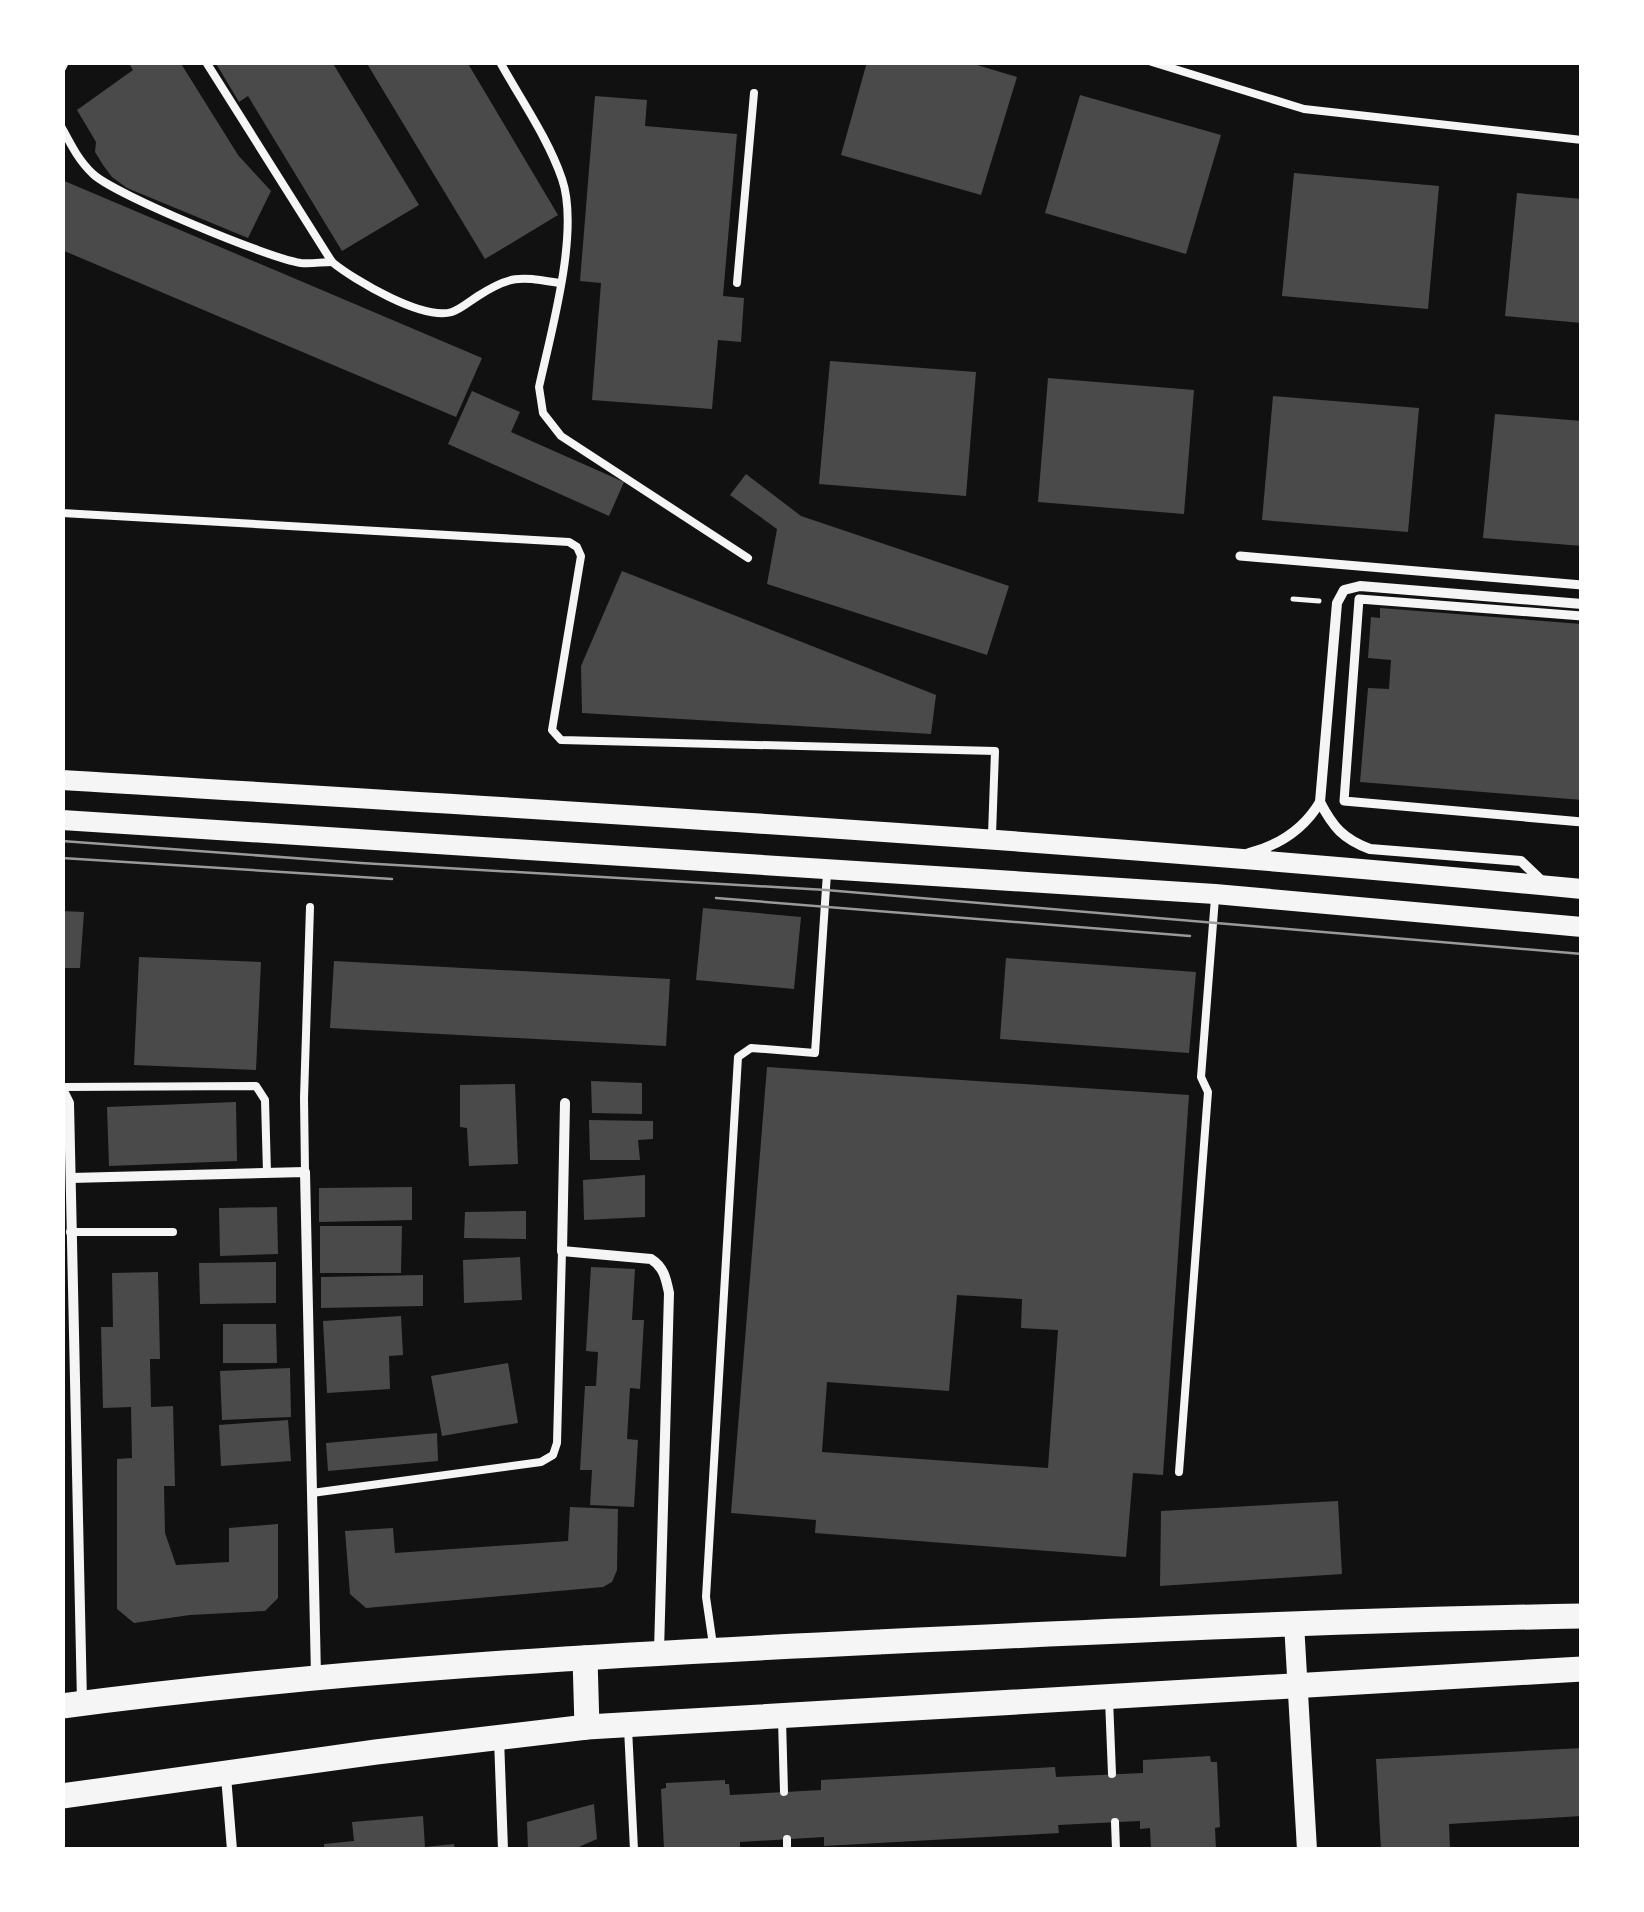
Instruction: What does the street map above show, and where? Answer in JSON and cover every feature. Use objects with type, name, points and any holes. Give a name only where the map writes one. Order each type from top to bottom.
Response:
[{"type":"main road","points":[[62,780],[668,816],[1233,857],[1582,889]]},
{"type":"main road","points":[[62,820],[1215,894],[1582,926]]},
{"type":"main road","points":[[987,879],[991,842]]},
{"type":"main road","points":[[72,1704],[316,1678],[659,1652],[1294,1623],[1582,1616]]},
{"type":"main road","points":[[1294,1623],[1308,1850]]},
{"type":"main road","points":[[586,1658],[587,1727]]},
{"type":"main road","points":[[62,1796],[587,1727],[1582,1668]]},
{"type":"street","points":[[1240,556],[1582,585]]},
{"type":"street","points":[[1440,604],[1441,574]]},
{"type":"street","points":[[1233,857],[1270,848],[1312,816],[1320,802],[1337,602],[1344,590],[1360,586],[1582,604]]},
{"type":"street","points":[[1582,616],[1359,599],[1344,801],[1582,822]]},
{"type":"street","points":[[1320,802],[1333,827],[1348,840],[1370,849],[1521,860],[1546,886]]},
{"type":"street","points":[[62,1088],[69,1103],[71,1178],[72,1704]]},
{"type":"street","points":[[566,1103],[562,1251],[651,1259],[666,1276],[669,1293],[659,1652]]},
{"type":"street","points":[[71,1178],[306,1172],[316,1678]]},
{"type":"street","points":[[499,1737],[504,1850]]},
{"type":"street","points":[[226,1773],[232,1850]]},
{"type":"lane","points":[[206,62],[332,262],[352,278],[432,314],[453,312],[492,287],[519,276],[559,283]]},
{"type":"lane","points":[[500,62],[546,142],[563,182],[570,222],[539,387],[543,413],[562,436],[748,558]]},
{"type":"lane","points":[[1152,62],[1304,109],[1582,140]]},
{"type":"lane","points":[[737,282],[754,94]]},
{"type":"lane","points":[[62,128],[73,150],[94,174],[115,189],[255,249],[299,263],[332,262]]},
{"type":"lane","points":[[62,513],[569,542],[577,546],[582,556],[554,736],[561,740],[995,752],[991,842]]},
{"type":"lane","points":[[714,1649],[706,1597],[738,1057],[751,1048],[815,1053],[827,869]]},
{"type":"lane","points":[[1179,1472],[1208,1092],[1201,1077],[1215,894]]},
{"type":"lane","points":[[306,1172],[304,1098],[310,907]]},
{"type":"lane","points":[[62,1088],[256,1086],[265,1100],[267,1172]]},
{"type":"lane","points":[[70,1232],[173,1232]]},
{"type":"lane","points":[[312,1494],[541,1462],[553,1455],[557,1443],[562,1251]]},
{"type":"lane","points":[[1109,1696],[1112,1774]]},
{"type":"lane","points":[[782,1715],[784,1792]]},
{"type":"lane","points":[[627,1724],[634,1850]]},
{"type":"lane","points":[[1115,1822],[1116,1850]]},
{"type":"lane","points":[[786,1839],[787,1850]]},
{"type":"path","points":[[1293,599],[1337,602]]},
{"type":"building","points":[[128,62],[180,62],[238,155],[271,191],[248,238],[127,188],[103,165],[95,152],[96,142],[77,110],[133,70]]},
{"type":"building","points":[[215,62],[332,62],[419,205],[342,251],[248,96],[239,102]]},
{"type":"building","points":[[366,62],[467,62],[558,215],[485,259]]},
{"type":"building","points":[[867,62],[967,62],[1017,77],[981,195],[841,155]]},
{"type":"building","points":[[1080,95],[1221,135],[1186,254],[1045,213]]},
{"type":"building","points":[[595,96],[647,100],[645,126],[737,134],[723,296],[744,298],[741,342],[718,340],[712,409],[592,400],[601,283],[580,281]]},
{"type":"building","points":[[1294,173],[1439,186],[1428,309],[1282,296]]},
{"type":"building","points":[[62,180],[482,358],[456,417],[62,250]]},
{"type":"building","points":[[1517,193],[1582,199],[1582,323],[1505,316]]},
{"type":"building","points":[[830,361],[976,372],[966,496],[819,484]]},
{"type":"building","points":[[1048,378],[1194,390],[1184,514],[1038,502]]},
{"type":"building","points":[[472,391],[520,412],[511,432],[624,482],[609,516],[448,444]]},
{"type":"building","points":[[1273,396],[1419,408],[1408,532],[1262,520]]},
{"type":"building","points":[[1495,414],[1582,421],[1582,546],[1483,538]]},
{"type":"building","points":[[746,474],[801,516],[1009,586],[987,655],[767,584],[777,529],[730,495]]},
{"type":"building","points":[[622,571],[936,695],[931,734],[582,713],[581,666]]},
{"type":"building","points":[[1380,608],[1582,624],[1582,800],[1360,782],[1368,688],[1389,689],[1391,660],[1368,658],[1371,617],[1380,618]]},
{"type":"building","points":[[703,908],[801,917],[794,989],[696,980]]},
{"type":"building","points":[[62,911],[84,912],[80,968],[62,968]]},
{"type":"building","points":[[139,957],[261,962],[256,1070],[134,1065]]},
{"type":"building","points":[[1006,958],[1196,972],[1189,1053],[1000,1039]]},
{"type":"building","points":[[334,961],[670,979],[666,1046],[330,1028]]},
{"type":"building","points":[[767,1067],[1189,1095],[1163,1475],[1133,1473],[1126,1557],[815,1533],[816,1520],[731,1513]],"holes":[[[957,1295],[1022,1299],[1021,1328],[1058,1330],[1048,1468],[822,1452],[827,1382],[949,1391]]]},
{"type":"building","points":[[591,1081],[642,1083],[642,1114],[592,1113]]},
{"type":"building","points":[[515,1084],[518,1164],[469,1166],[467,1128],[460,1127],[460,1085]]},
{"type":"building","points":[[236,1102],[237,1161],[109,1166],[107,1107]]},
{"type":"building","points":[[589,1120],[653,1121],[653,1139],[638,1140],[640,1160],[590,1160]]},
{"type":"building","points":[[645,1175],[645,1217],[584,1220],[583,1180]]},
{"type":"building","points":[[412,1187],[412,1220],[319,1222],[319,1188]]},
{"type":"building","points":[[277,1207],[278,1254],[220,1256],[219,1208]]},
{"type":"building","points":[[526,1211],[526,1239],[464,1238],[465,1212]]},
{"type":"building","points":[[320,1226],[402,1226],[401,1273],[320,1273]]},
{"type":"building","points":[[520,1257],[522,1300],[464,1303],[463,1260]]},
{"type":"building","points":[[276,1262],[276,1303],[200,1304],[199,1263]]},
{"type":"building","points":[[591,1267],[635,1269],[632,1320],[644,1320],[640,1389],[630,1388],[627,1439],[638,1440],[634,1507],[590,1505],[592,1470],[580,1470],[585,1386],[596,1386],[598,1352],[586,1351]]},
{"type":"building","points":[[158,1272],[160,1359],[150,1359],[151,1407],[173,1406],[175,1486],[164,1486],[165,1533],[176,1565],[229,1562],[229,1528],[278,1524],[278,1598],[265,1611],[134,1623],[117,1609],[117,1459],[132,1458],[131,1407],[103,1408],[101,1327],[113,1327],[112,1273]]},
{"type":"building","points":[[423,1275],[423,1306],[321,1308],[321,1277]]},
{"type":"building","points":[[401,1316],[403,1355],[389,1356],[390,1389],[327,1393],[323,1321]]},
{"type":"building","points":[[223,1324],[276,1324],[277,1363],[223,1363]]},
{"type":"building","points":[[508,1363],[518,1423],[442,1436],[431,1376]]},
{"type":"building","points":[[290,1368],[291,1417],[222,1420],[220,1371]]},
{"type":"building","points":[[288,1420],[291,1461],[221,1466],[219,1425]]},
{"type":"building","points":[[437,1433],[438,1461],[328,1471],[326,1443]]},
{"type":"building","points":[[1338,1501],[1342,1574],[1160,1586],[1161,1511]]},
{"type":"building","points":[[570,1507],[618,1509],[617,1570],[612,1582],[603,1587],[366,1608],[350,1594],[345,1531],[393,1528],[395,1553],[568,1541]]},
{"type":"building","points":[[1582,1748],[1582,1816],[1449,1824],[1450,1850],[1381,1850],[1376,1759]]},
{"type":"building","points":[[1210,1756],[1211,1762],[1217,1762],[1220,1827],[1215,1828],[1216,1850],[1151,1850],[1150,1828],[1140,1829],[1140,1821],[1058,1825],[1059,1833],[824,1846],[824,1837],[740,1842],[740,1850],[664,1849],[661,1789],[666,1788],[666,1783],[725,1780],[730,1795],[821,1790],[821,1780],[1055,1767],[1056,1777],[1143,1773],[1143,1760]]},
{"type":"building","points":[[594,1804],[597,1839],[572,1850],[528,1850],[527,1822]]},
{"type":"building","points":[[423,1816],[425,1847],[454,1844],[455,1850],[324,1850],[324,1844],[354,1841],[352,1822]]},
{"type":"tram line","points":[[62,841],[826,890],[1582,954]]},
{"type":"tram line","points":[[62,858],[392,879]]},
{"type":"tram line","points":[[716,898],[1190,936]]}]
